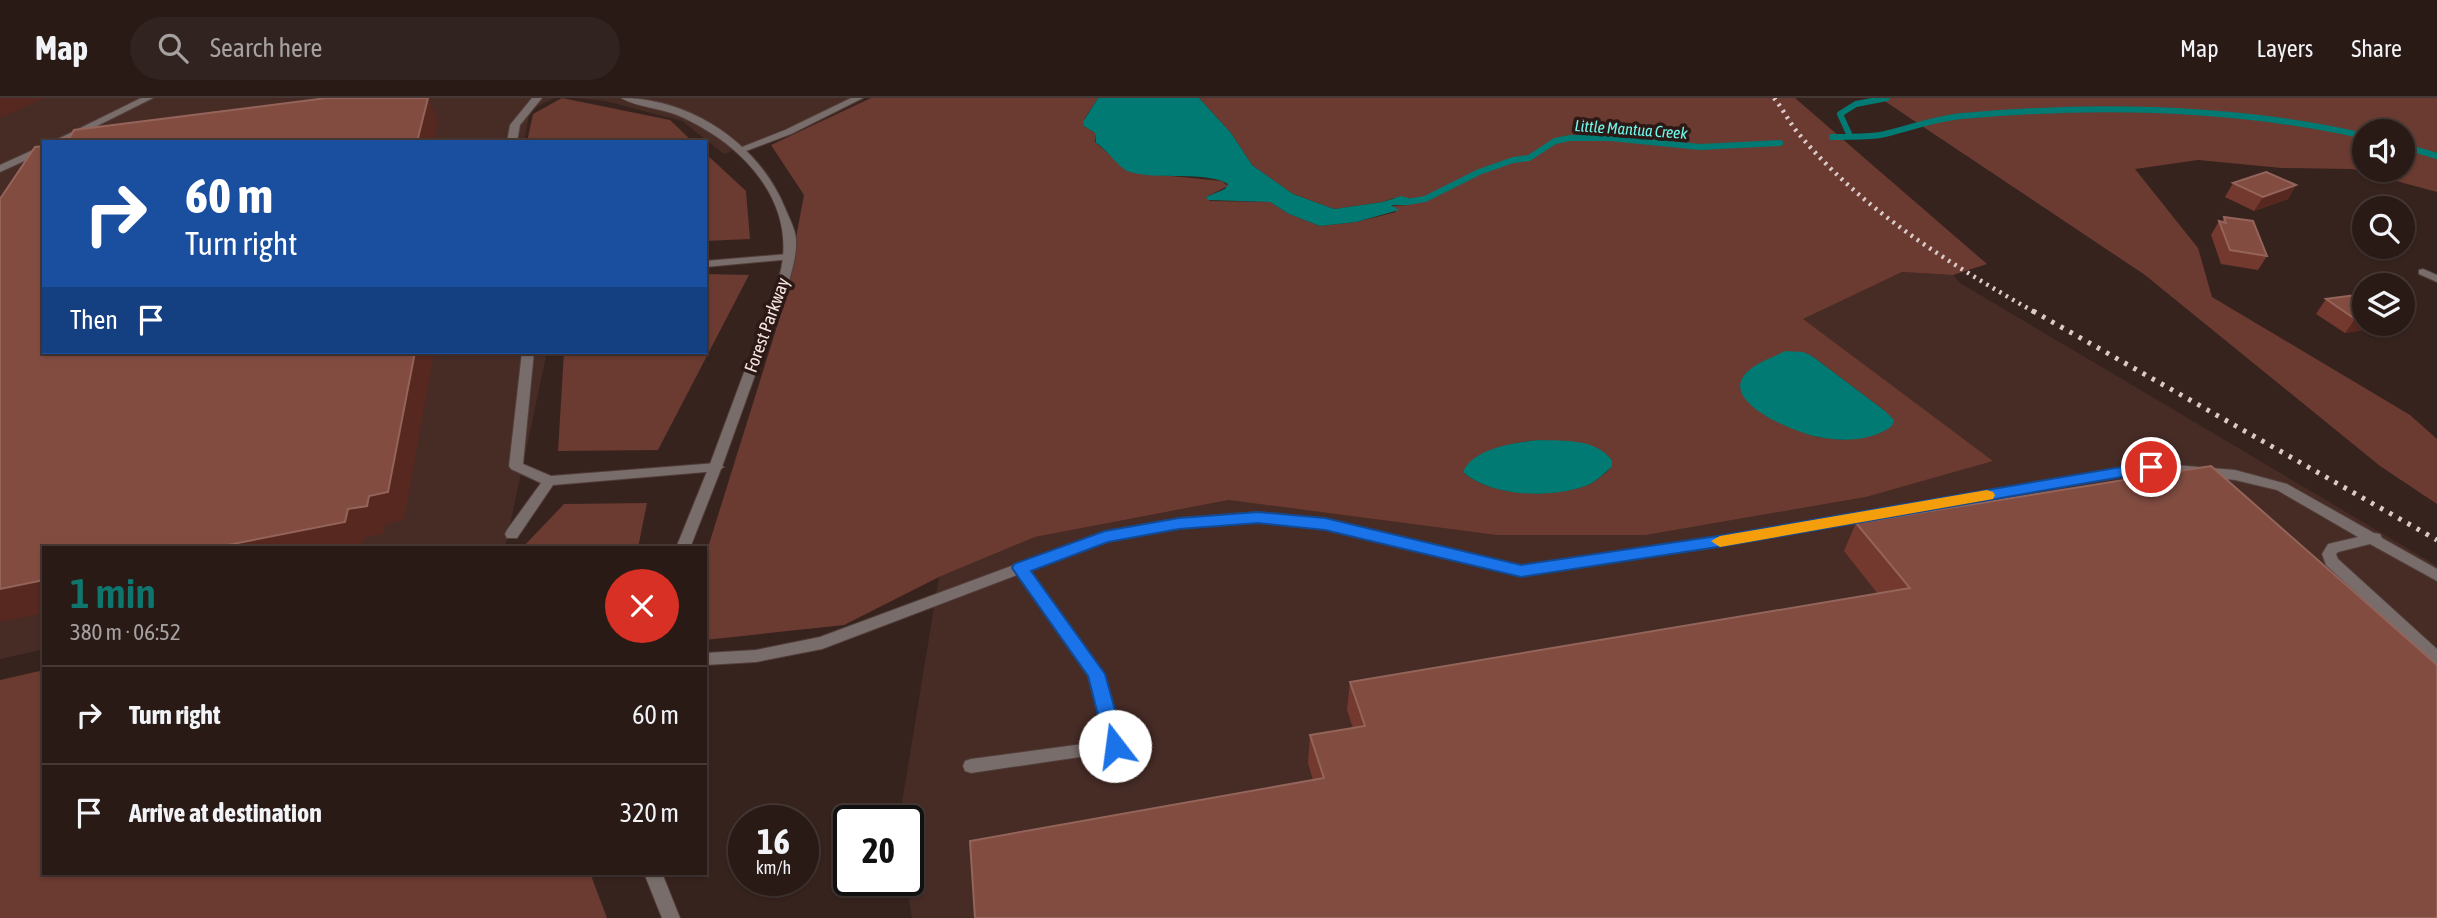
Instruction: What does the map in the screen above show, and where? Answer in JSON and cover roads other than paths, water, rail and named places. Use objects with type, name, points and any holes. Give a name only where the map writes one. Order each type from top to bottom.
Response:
[{"type":"street","points":[[61,140],[148,98]]},
{"type":"street","points":[[512,140],[515,125],[537,98]]},
{"type":"street","name":"Forest Parkway","points":[[626,98],[657,105],[708,126],[743,149],[765,173],[778,200],[790,237],[786,272],[717,467],[684,546]]},
{"type":"street","points":[[743,149],[788,132],[858,98]]},
{"type":"street","points":[[0,169],[42,149]]},
{"type":"street","points":[[707,264],[788,257]]},
{"type":"street","points":[[2423,272],[2437,279]]},
{"type":"street","points":[[528,354],[516,466],[549,481],[717,467]]},
{"type":"street","points":[[707,659],[756,656],[822,643],[1105,537],[1179,523],[1258,517],[1325,524],[1521,571],[1724,541],[2151,467],[2235,475],[2282,487],[2437,576]]},
{"type":"street","points":[[512,534],[549,481]]},
{"type":"street","points":[[2375,538],[2333,548],[2329,554],[2331,561],[2437,659]]},
{"type":"street","points":[[971,766],[1115,746],[1096,674],[1020,568]]},
{"type":"street","points":[[654,875],[671,918]]},
{"type":"water","points":[[1098,98],[1199,98],[1231,133],[1252,165],[1293,194],[1334,209],[1383,202],[1401,196],[1419,201],[1408,205],[1391,205],[1399,210],[1356,222],[1320,226],[1289,214],[1270,202],[1208,200],[1206,197],[1225,189],[1228,184],[1208,178],[1130,172],[1117,163],[1096,143],[1095,133],[1084,126],[1083,122]]},
{"type":"water","points":[[1785,351],[1803,352],[1812,356],[1885,411],[1894,420],[1892,426],[1876,435],[1838,440],[1809,435],[1764,415],[1742,394],[1740,383],[1751,369]]},
{"type":"water","points":[[1539,440],[1588,444],[1605,453],[1612,460],[1612,467],[1590,484],[1543,494],[1490,487],[1463,472],[1468,464],[1485,452]]},
{"type":"waterway","name":"Little Mantua Creek","points":[[1850,136],[1840,114],[1856,104],[1887,98]]},
{"type":"waterway","points":[[1832,137],[1879,135],[1962,116],[2114,109],[2214,113],[2352,134]]},
{"type":"waterway","name":"Little Mantua Creek","points":[[1407,202],[1425,199],[1479,172],[1513,160],[1529,158],[1555,141],[1570,138],[1610,138],[1700,147],[1780,143]]},
{"type":"waterway","points":[[2415,150],[2437,156]]},
{"type":"railway","points":[[1774,98],[1798,133],[1823,161],[1879,211],[1940,255],[2036,313]]},
{"type":"railway","points":[[2033,311],[2437,540]]}]
